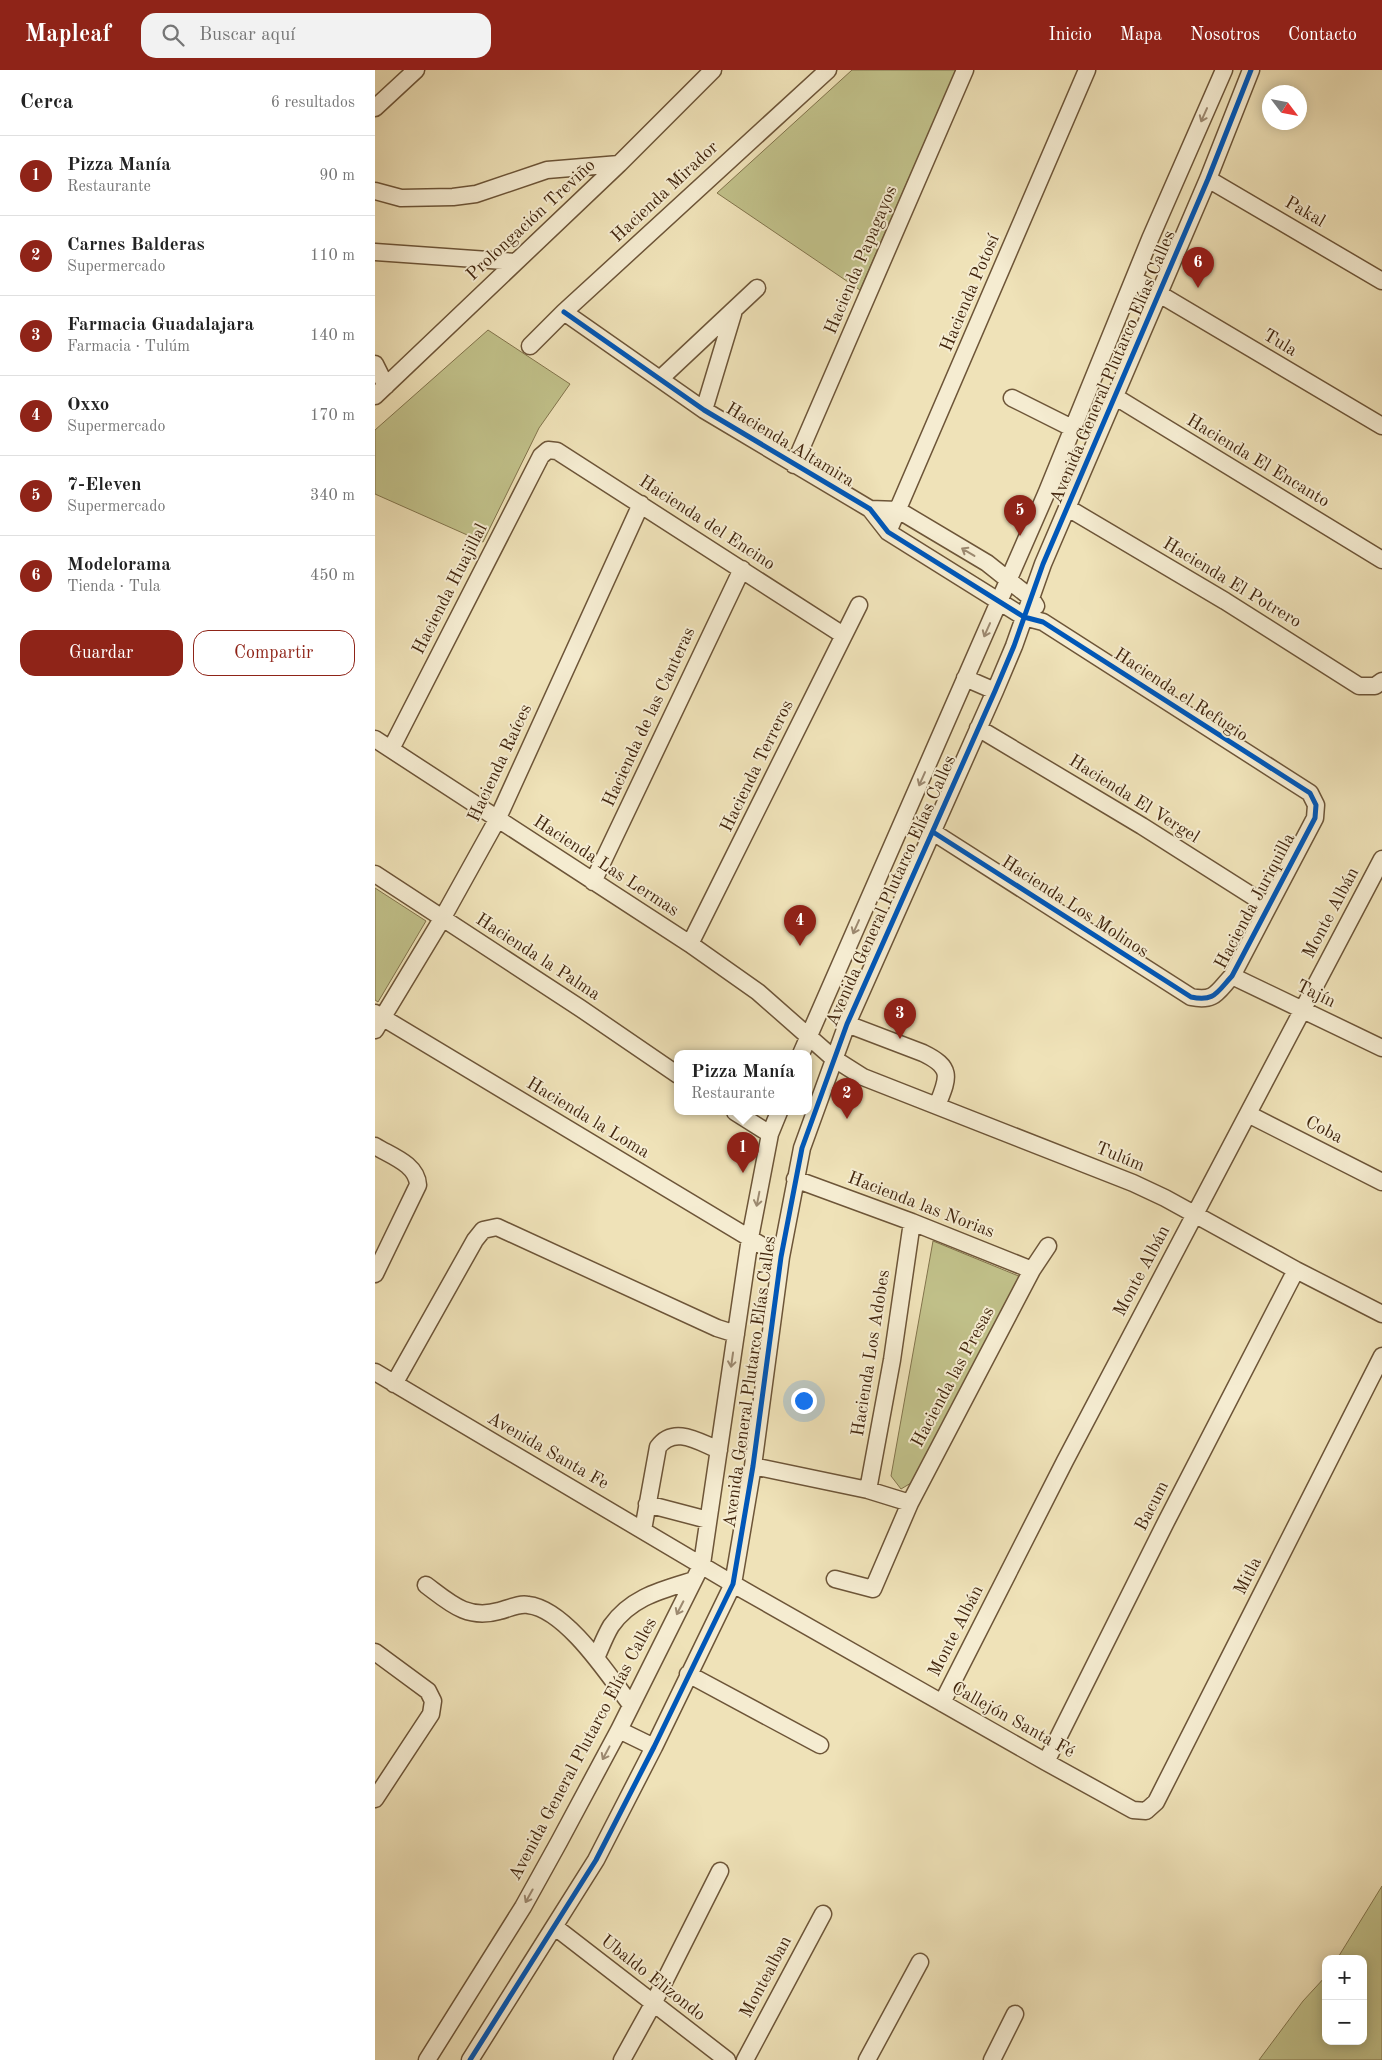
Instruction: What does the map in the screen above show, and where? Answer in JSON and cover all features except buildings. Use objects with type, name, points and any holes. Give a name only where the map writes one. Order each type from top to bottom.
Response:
[{"type":"street","points":[[375,108],[416,70]]},
{"type":"street","name":"Prolongación Treviño","points":[[380,391],[619,164],[713,70]]},
{"type":"street","name":"Hacienda Mirador","points":[[530,346],[564,312],[828,70]]},
{"type":"street","name":"Hacienda Papagayos","points":[[794,465],[965,70]]},
{"type":"street","name":"Hacienda Potosí","points":[[888,532],[1087,70]]},
{"type":"street","points":[[1222,71],[1249,75]]},
{"type":"street","name":"Avenida General Plutarco Elías Calles","points":[[802,1050],[1009,579],[1222,71]]},
{"type":"street","name":"Avenida General Plutarco Elías Calles","points":[[470,2060],[596,1860],[654,1747],[733,1584],[753,1466],[781,1257],[802,1148],[833,1058],[847,1024],[995,691],[1043,564],[1208,179],[1249,75]]},
{"type":"street","points":[[375,191],[401,198],[453,197],[476,194],[547,170],[619,164]]},
{"type":"street","name":"Pakal","points":[[1208,179],[1382,280]]},
{"type":"street","points":[[375,252],[516,262]]},
{"type":"street","name":"Tula","points":[[1134,279],[1382,426]]},
{"type":"street","points":[[659,379],[757,288]]},
{"type":"street","name":"Hacienda Altamira","points":[[564,312],[704,410],[794,465],[870,508],[888,532],[1024,617]]},
{"type":"street","points":[[704,410],[733,312]]},
{"type":"street","points":[[375,364],[380,391]]},
{"type":"street","name":"Hacienda El Encanto","points":[[1114,396],[1382,560]]},
{"type":"street","points":[[1013,398],[1072,428]]},
{"type":"street","name":"Hacienda del Encino","points":[[548,450],[557,451],[843,635]]},
{"type":"street","name":"Hacienda Huajillal","points":[[391,749],[541,456],[548,450]]},
{"type":"street","name":"Hacienda Raíces","points":[[378,1021],[442,919],[497,820],[641,504]]},
{"type":"street","name":"Hacienda Altamira","points":[[870,508],[898,510],[987,563],[1031,598]]},
{"type":"street","name":"Hacienda El Potrero","points":[[1068,508],[1225,601],[1359,686],[1378,684]]},
{"type":"street","name":"Hacienda de las Canteras","points":[[593,882],[742,569]]},
{"type":"street","points":[[1031,598],[1043,622]]},
{"type":"street","name":"Hacienda Terreros","points":[[690,944],[859,605]]},
{"type":"street","name":"Hacienda el Refugio","points":[[1024,617],[1043,622],[1310,793],[1316,805]]},
{"type":"street","points":[[965,678],[995,691]]},
{"type":"street","name":"Hacienda El Vergel","points":[[979,728],[1142,826],[1268,906]]},
{"type":"street","name":"Hacienda Las Lermas","points":[[375,739],[690,944],[758,992],[833,1058]]},
{"type":"street","name":"Hacienda Juriquilla","points":[[1204,1000],[1215,995],[1232,976],[1315,818],[1316,805]]},
{"type":"street","name":"Hacienda Los Molinos","points":[[933,832],[1191,997],[1204,1000]]},
{"type":"street","name":"Monte Albán","points":[[942,1704],[1065,1461],[1382,860]]},
{"type":"street","name":"Hacienda la Palma","points":[[375,874],[579,1008],[674,1073]]},
{"type":"street","name":"Tajín","points":[[1232,976],[1382,1048]]},
{"type":"street","name":"Hacienda la Loma","points":[[378,1021],[781,1257]]},
{"type":"street","points":[[847,1024],[923,1053],[944,1067],[946,1076],[945,1088],[937,1106]]},
{"type":"street","name":"Tulúm","points":[[833,1058],[863,1077],[1133,1183],[1382,1314]]},
{"type":"street","name":"Coba","points":[[1248,1114],[1382,1182]]},
{"type":"street","points":[[740,1115],[770,1134]]},
{"type":"street","name":"Avenida General Plutarco Elías Calles","points":[[427,2060],[523,1907],[619,1730],[702,1564],[750,1238],[770,1134],[778,1115]]},
{"type":"street","points":[[375,1146],[413,1169],[417,1176],[418,1185],[375,1274]]},
{"type":"street","name":"Hacienda las Norias","points":[[795,1179],[912,1222],[1032,1270]]},
{"type":"street","name":"Hacienda Los Adobes","points":[[868,1490],[893,1360],[912,1222]]},
{"type":"street","points":[[393,1384],[475,1240],[483,1230],[497,1227],[717,1328],[735,1334]]},
{"type":"street","name":"Hacienda las Presas","points":[[835,1579],[873,1589],[910,1503],[1032,1270],[1048,1246]]},
{"type":"street","name":"Bacum","points":[[1046,1762],[1166,1522],[1296,1270]]},
{"type":"street","name":"Mitla","points":[[1146,1811],[1156,1802],[1382,1356]]},
{"type":"street","name":"Avenida Santa Fe","points":[[375,1372],[702,1564]]},
{"type":"street","points":[[643,1530],[658,1447],[663,1440],[673,1435],[685,1436],[719,1450]]},
{"type":"street","points":[[753,1466],[868,1490],[910,1503]]},
{"type":"street","points":[[647,1504],[708,1520]]},
{"type":"street","name":"Callejón Santa Fé","points":[[702,1564],[733,1584],[1046,1762],[1133,1810],[1146,1811]]},
{"type":"street","points":[[596,1658],[610,1627],[625,1609],[649,1594],[694,1580]]},
{"type":"street","points":[[426,1586],[458,1608],[477,1614],[496,1612],[522,1605],[535,1606],[562,1620],[596,1658],[631,1705]]},
{"type":"street","points":[[375,1652],[428,1691],[433,1702],[431,1714],[375,1799]]},
{"type":"street","points":[[688,1674],[821,1745]]},
{"type":"street","points":[[619,1730],[654,1747]]},
{"type":"street","points":[[622,2060],[653,2004],[720,1871]]},
{"type":"street","name":"Montealban","points":[[745,2060],[823,1914]]},
{"type":"street","name":"Ubaldo Elizondo","points":[[555,1927],[727,2060]]},
{"type":"street","points":[[867,2060],[920,1962]]},
{"type":"street","points":[[992,2060],[1015,2014]]},
{"type":"green space","points":[[852,70],[956,70],[860,290],[717,193]]},
{"type":"green space","points":[[488,330],[570,384],[539,428],[483,542],[375,494],[375,430]]},
{"type":"green space","points":[[375,888],[426,921],[378,1002],[375,1000]]},
{"type":"green space","points":[[933,1241],[1021,1277],[916,1480],[901,1489],[891,1476]]},
{"type":"green space","points":[[1382,1886],[1382,2060],[1259,2060],[1303,2001],[1322,1980],[1322,2045],[1367,2045],[1367,1955],[1339,1955]]},
{"type":"cycle path","points":[[470,2060],[596,1860],[654,1747],[733,1584],[753,1466],[781,1257],[802,1148],[847,1024],[995,691],[1014,646],[1043,564],[1208,179],[1251,70]]},
{"type":"cycle path","points":[[564,312],[704,410],[870,509],[888,532],[1024,617],[1043,622],[1310,793],[1316,805],[1315,818],[1232,976],[1219,991],[1211,997],[1205,998],[1191,997],[933,832]]},
{"type":"place","name":"Modelorama","points":[[1198,288]]},
{"type":"place","name":"7-Eleven","points":[[1020,536]]},
{"type":"place","name":"Oxxo","points":[[800,946]]},
{"type":"place","name":"Farmacia Guadalajara","points":[[900,1039]]},
{"type":"place","name":"Carnes Balderas","points":[[847,1119]]},
{"type":"place","name":"Pizza Manía","points":[[743,1173]]}]
